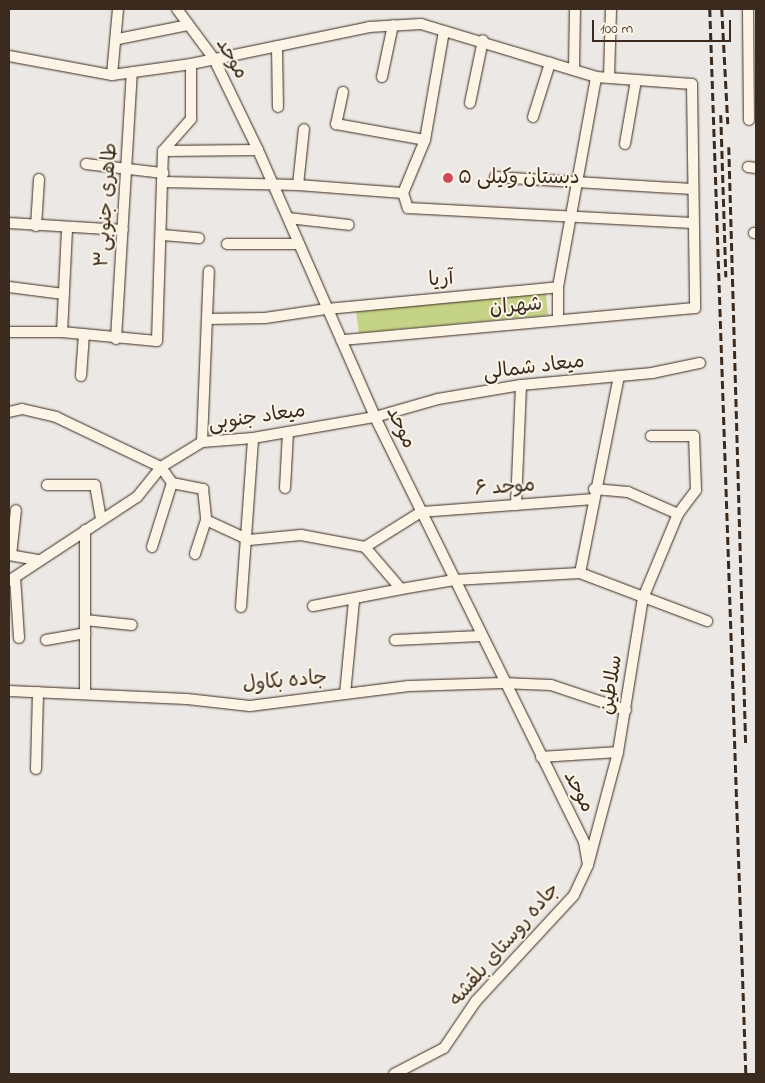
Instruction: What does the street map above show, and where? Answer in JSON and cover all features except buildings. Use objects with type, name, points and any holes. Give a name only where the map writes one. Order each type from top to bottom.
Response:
[{"type":"street","points":[[112,75],[118,39],[118,9]]},
{"type":"street","name":"موحد","points":[[176,9],[214,59],[258,150],[374,417],[503,683],[584,842],[588,865]]},
{"type":"street","points":[[574,70],[575,9]]},
{"type":"street","points":[[609,77],[610,9]]},
{"type":"street","points":[[748,9],[752,77],[749,120]]},
{"type":"street","points":[[9,56],[112,75],[191,64],[393,25],[421,24],[483,40],[550,64],[596,77],[692,84],[693,223],[571,219],[408,208],[403,193],[425,140],[444,31]]},
{"type":"street","points":[[118,39],[188,25]]},
{"type":"street","points":[[382,77],[393,25]]},
{"type":"street","points":[[470,103],[483,40]]},
{"type":"street","points":[[277,46],[278,107]]},
{"type":"street","points":[[9,332],[62,332],[116,339],[157,341],[162,235],[163,151],[190,119],[191,64]]},
{"type":"street","points":[[533,117],[550,64]]},
{"type":"street","name":"طاهری جنوبی۳","points":[[116,339],[132,72]]},
{"type":"street","points":[[558,320],[558,287],[579,181],[596,77]]},
{"type":"street","points":[[625,144],[636,80]]},
{"type":"street","points":[[343,92],[336,124],[425,140]]},
{"type":"street","points":[[298,185],[304,129]]},
{"type":"street","points":[[163,151],[258,150]]},
{"type":"street","points":[[86,164],[127,168],[163,178],[403,193]]},
{"type":"street","points":[[495,177],[693,189]]},
{"type":"street","points":[[36,226],[39,180]]},
{"type":"street","points":[[288,218],[349,225]]},
{"type":"street","points":[[9,223],[67,229],[123,230]]},
{"type":"street","name":"شهران","points":[[341,340],[695,308],[693,223]]},
{"type":"street","points":[[62,332],[67,229]]},
{"type":"street","points":[[162,235],[199,238]]},
{"type":"street","points":[[227,244],[299,244]]},
{"type":"street","points":[[202,442],[209,272]]},
{"type":"street","points":[[9,287],[64,294]]},
{"type":"street","name":"آریا","points":[[207,319],[265,318],[327,309],[558,287]]},
{"type":"street","points":[[81,376],[84,334]]},
{"type":"street","name":"میعاد شمالی","points":[[374,417],[438,399],[520,385],[619,376],[700,363]]},
{"type":"street","points":[[580,573],[594,494],[619,376]]},
{"type":"street","points":[[516,505],[520,385]]},
{"type":"street","points":[[9,412],[22,409],[56,417],[160,467],[172,483],[203,489],[206,520],[195,554]]},
{"type":"street","name":"میعاد جنوبی","points":[[12,579],[84,530],[137,498],[160,467],[202,442],[254,438],[374,417]]},
{"type":"street","points":[[285,488],[288,432]]},
{"type":"street","name":"سلاطین","points":[[588,865],[618,752],[643,598],[678,514],[696,490],[694,436],[651,436]]},
{"type":"street","points":[[241,607],[249,540],[254,438]]},
{"type":"street","points":[[152,547],[172,483]]},
{"type":"street","points":[[47,486],[95,485],[101,519]]},
{"type":"street","name":"موحد ۶","points":[[420,512],[516,505],[594,494],[628,492],[678,514]]},
{"type":"street","points":[[16,510],[10,555],[38,560]]},
{"type":"street","points":[[365,547],[420,512]]},
{"type":"street","points":[[206,520],[249,540],[301,535],[365,547],[401,588]]},
{"type":"street","points":[[84,530],[85,694]]},
{"type":"street","points":[[313,606],[354,600],[401,588],[454,580],[580,573],[643,598],[707,620]]},
{"type":"street","points":[[12,579],[19,638]]},
{"type":"street","points":[[345,694],[354,600]]},
{"type":"street","points":[[85,620],[132,626]]},
{"type":"street","points":[[46,640],[85,633]]},
{"type":"street","points":[[395,640],[480,636]]},
{"type":"street","name":"جاده بکاول","points":[[9,691],[85,694],[250,706],[409,686],[503,683],[551,685],[626,710]]},
{"type":"street","points":[[36,769],[38,692]]},
{"type":"street","points":[[541,757],[618,752]]},
{"type":"street","name":"جاده روستای بلقشه","points":[[394,1074],[444,1048],[476,1001],[574,895],[588,865]]},
{"type":"green space","points":[[546,293],[548,315],[359,333],[356,311]]},
{"type":"railway","points":[[710,9],[746,1074]]},
{"type":"railway","points":[[722,9],[728,124]]},
{"type":"railway","points":[[721,115],[726,277]]},
{"type":"railway","points":[[729,147],[746,747]]},
{"type":"place","name":"دبستان وکیلی ۵","points":[[448,178]]}]
